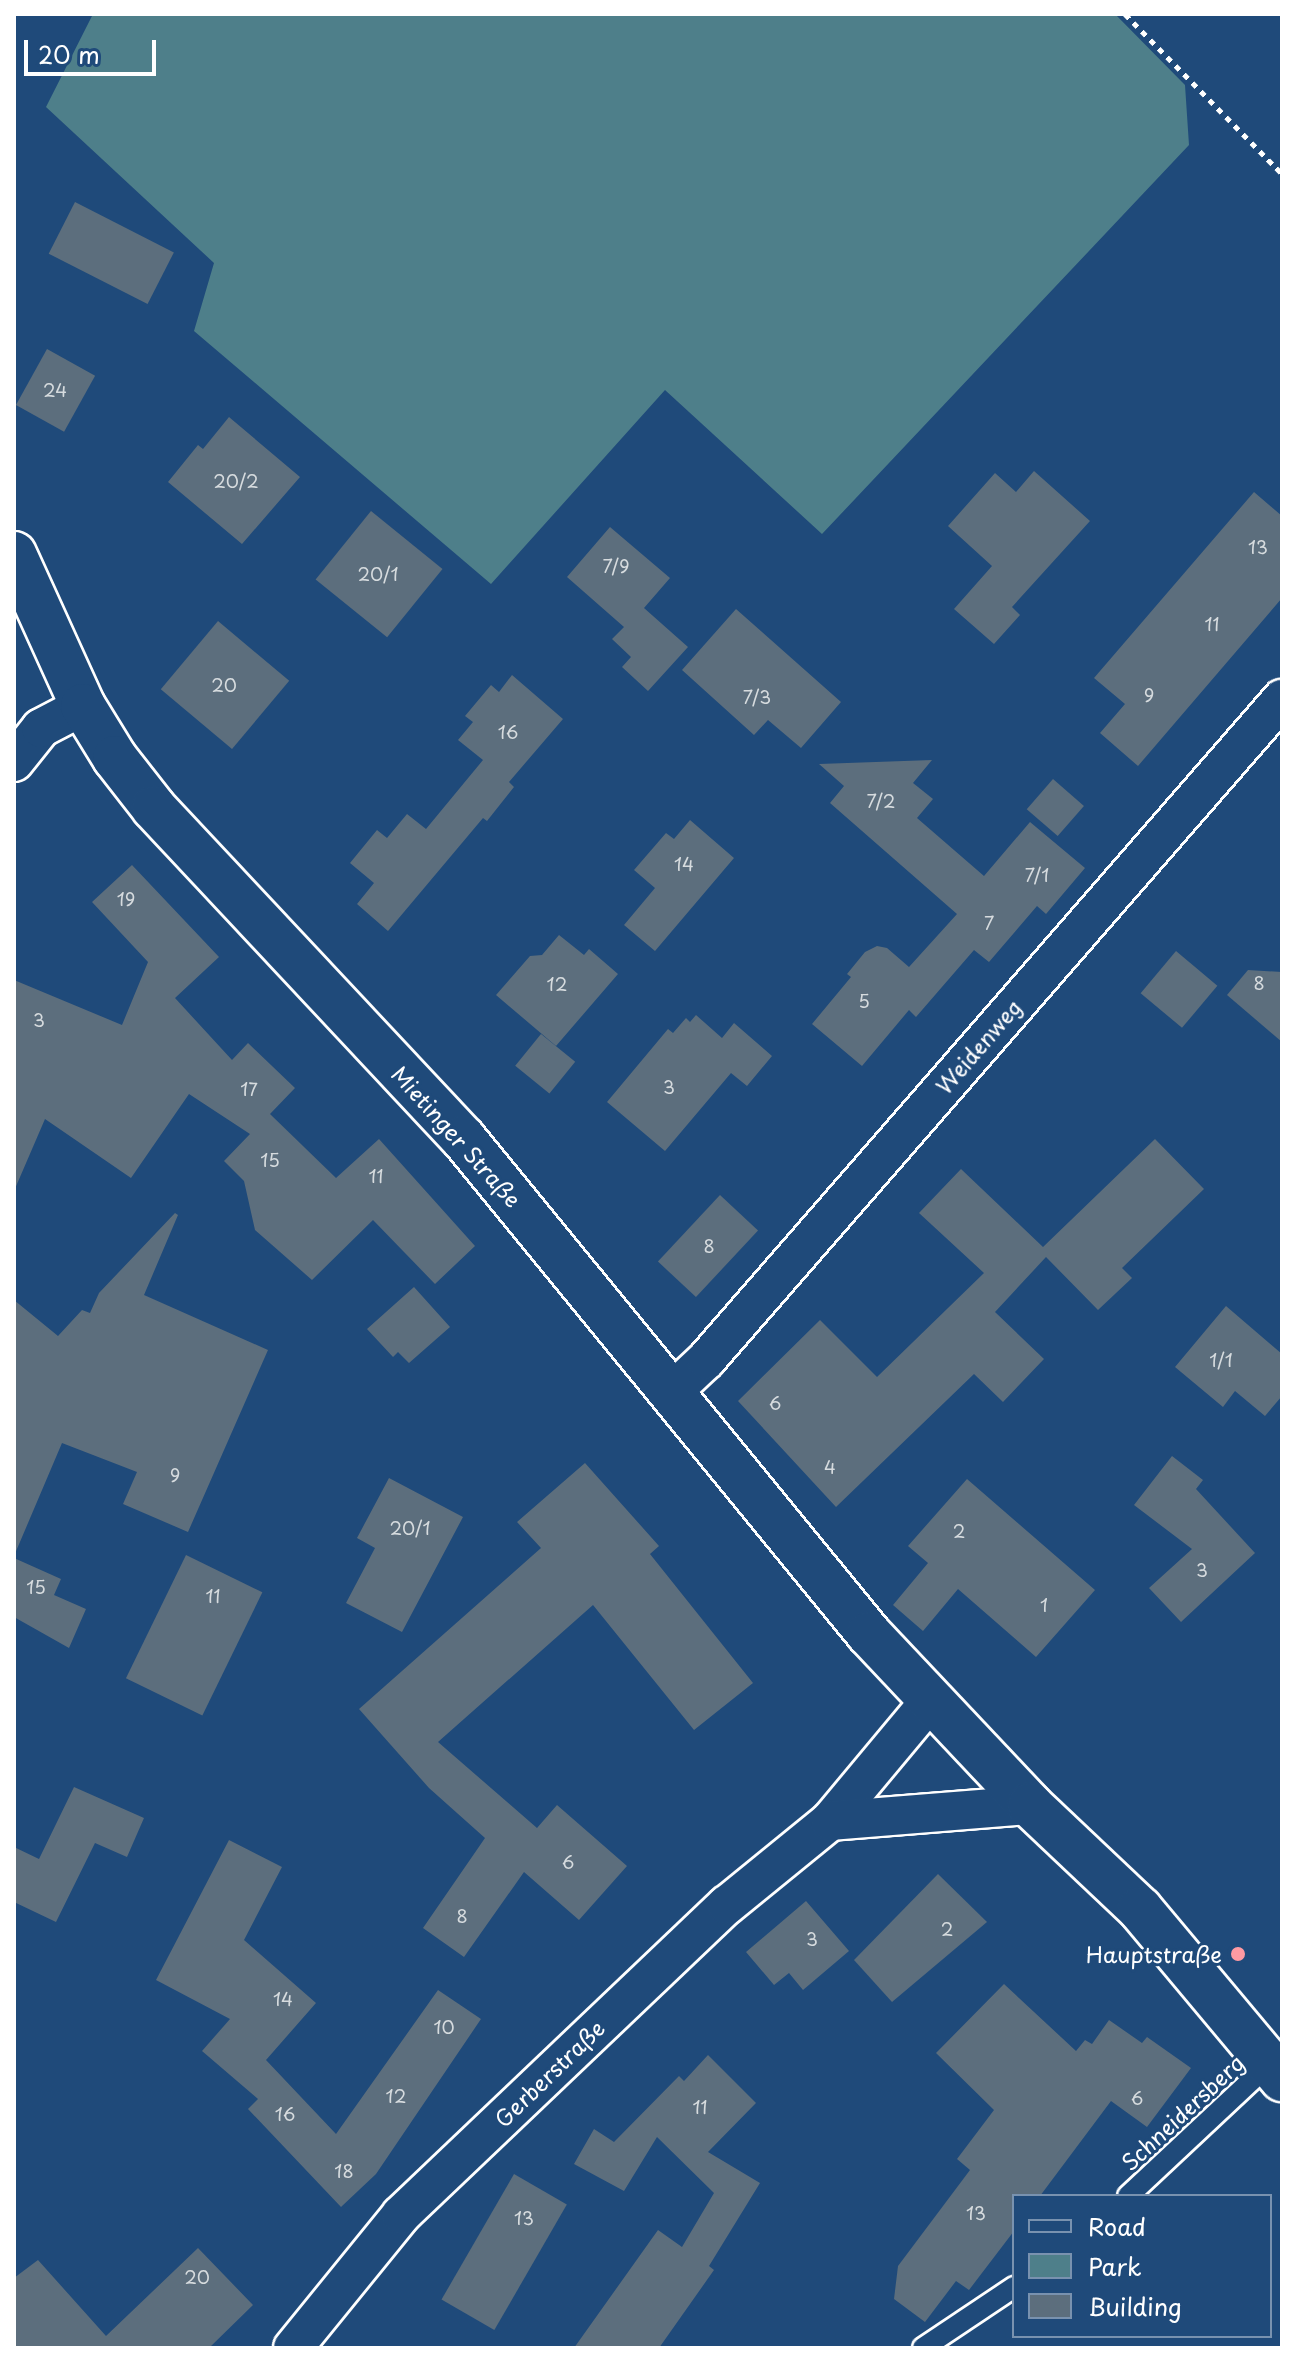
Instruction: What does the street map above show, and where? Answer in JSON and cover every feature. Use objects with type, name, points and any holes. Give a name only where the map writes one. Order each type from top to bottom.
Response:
[{"type":"main road","name":"Mietinger Straße","points":[[14,554],[83,706],[115,758],[154,808],[463,1138],[860,1623],[929,1702]]},
{"type":"main road","points":[[929,1702],[1030,1805],[1140,1909],[1275,2071]]},
{"type":"street","name":"Weidenweg","points":[[673,1391],[706,1360],[1282,699]]},
{"type":"street","points":[[14,762],[41,728],[83,706]]},
{"type":"street","name":"Gerberstraße","points":[[293,2348],[413,2204],[727,1905],[830,1821],[929,1702]]},
{"type":"street","points":[[830,1821],[1030,1805]]},
{"type":"lane","name":"Schneidersberg","points":[[1130,2194],[1275,2071]]},
{"type":"lane","points":[[923,2348],[1012,2288]]},
{"type":"path","points":[[1125,14],[1282,174]]},
{"type":"green space","points":[[93,14],[1115,14],[1185,85],[1189,145],[822,534],[665,390],[491,584],[194,331],[214,263],[46,107]]},
{"type":"building","points":[[75,202],[174,252],[148,304],[49,254]]},
{"type":"building","points":[[47,349],[95,376],[64,432],[16,405]]},
{"type":"building","points":[[229,417],[300,477],[242,544],[168,482],[198,445],[203,449]]},
{"type":"building","points":[[1034,471],[1090,521],[1012,607],[1020,615],[994,644],[954,609],[992,566],[948,526],[995,473],[1016,492]]},
{"type":"building","points":[[1254,492],[1282,516],[1282,598],[1138,766],[1100,733],[1125,704],[1094,678]]},
{"type":"building","points":[[371,511],[442,569],[387,637],[316,579]]},
{"type":"building","points":[[610,527],[670,578],[644,608],[688,647],[648,691],[622,667],[631,657],[612,639],[624,627],[567,577]]},
{"type":"building","points":[[736,609],[841,702],[801,748],[768,720],[754,735],[682,670]]},
{"type":"building","points":[[218,621],[289,681],[232,749],[161,689]]},
{"type":"building","points":[[512,675],[563,719],[509,782],[514,787],[487,821],[483,818],[388,931],[357,904],[374,883],[350,863],[377,830],[387,838],[407,814],[426,829],[483,760],[458,740],[473,722],[465,716],[491,685],[499,692]]},
{"type":"building","points":[[932,760],[913,783],[933,799],[917,818],[984,876],[1030,822],[1085,868],[1046,914],[1037,906],[989,962],[974,950],[916,1017],[909,1010],[862,1066],[812,1024],[851,977],[847,974],[865,952],[877,946],[887,948],[909,967],[957,914],[830,803],[844,786],[819,764]]},
{"type":"building","points":[[1053,779],[1084,806],[1058,836],[1027,809]]},
{"type":"building","points":[[690,820],[734,858],[655,951],[624,925],[655,888],[634,870],[666,833],[674,839]]},
{"type":"building","points":[[132,865],[219,957],[175,998],[232,1060],[248,1043],[295,1088],[270,1114],[336,1178],[379,1139],[475,1246],[435,1284],[373,1220],[312,1280],[255,1230],[244,1181],[224,1161],[250,1134],[189,1094],[131,1178],[45,1119],[14,1191],[14,980],[122,1025],[148,962],[92,902]]},
{"type":"building","points":[[559,935],[584,955],[589,949],[618,974],[556,1046],[496,995],[530,956],[542,955]]},
{"type":"building","points":[[1176,951],[1217,986],[1182,1028],[1141,993]]},
{"type":"building","points":[[1248,970],[1282,972],[1282,1042],[1227,995]]},
{"type":"building","points":[[696,1015],[722,1038],[734,1023],[772,1056],[747,1086],[731,1073],[665,1151],[607,1102],[668,1029],[673,1033],[686,1018],[690,1022]]},
{"type":"building","points":[[541,1034],[575,1062],[549,1094],[515,1066]]},
{"type":"building","points":[[1155,1139],[1204,1189],[1122,1268],[1132,1278],[1098,1310],[1046,1257],[995,1312],[1044,1359],[1003,1402],[974,1374],[836,1507],[738,1401],[820,1320],[877,1377],[984,1273],[919,1213],[961,1169],[1043,1247]]},
{"type":"building","points":[[720,1195],[758,1230],[696,1297],[658,1262]]},
{"type":"building","points":[[175,1213],[178,1215],[144,1295],[268,1350],[188,1532],[123,1504],[137,1472],[62,1443],[14,1556],[14,1300],[58,1336],[82,1310],[90,1313],[99,1293]]},
{"type":"building","points":[[414,1287],[450,1327],[409,1363],[398,1352],[393,1357],[367,1329]]},
{"type":"building","points":[[1226,1306],[1282,1354],[1282,1396],[1265,1416],[1235,1391],[1223,1407],[1175,1367]]},
{"type":"building","points":[[1172,1456],[1203,1480],[1196,1489],[1255,1553],[1181,1622],[1149,1588],[1192,1549],[1134,1505]]},
{"type":"building","points":[[585,1463],[659,1546],[650,1554],[753,1683],[694,1730],[593,1605],[438,1742],[537,1828],[557,1805],[627,1866],[579,1920],[524,1872],[464,1957],[423,1928],[485,1838],[429,1788],[359,1709],[541,1548],[517,1522]]},
{"type":"building","points":[[389,1478],[463,1517],[402,1632],[346,1603],[375,1548],[357,1538]]},
{"type":"building","points":[[967,1479],[1095,1590],[1036,1657],[958,1589],[923,1631],[893,1605],[928,1563],[908,1546]]},
{"type":"building","points":[[186,1555],[262,1592],[202,1715],[126,1678]]},
{"type":"building","points":[[14,1558],[61,1579],[54,1595],[86,1609],[69,1648],[14,1617]]},
{"type":"building","points":[[74,1787],[144,1818],[127,1857],[95,1843],[56,1922],[14,1902],[14,1847],[39,1859]]},
{"type":"building","points":[[229,1840],[282,1867],[244,1940],[316,2003],[266,2060],[336,2134],[438,1990],[481,2019],[376,2174],[341,2207],[248,2109],[258,2099],[202,2051],[230,2019],[156,1980]]},
{"type":"building","points":[[938,1874],[987,1922],[892,2002],[854,1960]]},
{"type":"building","points":[[806,1901],[849,1951],[803,1990],[789,1973],[774,1985],[746,1952]]},
{"type":"building","points":[[1004,1984],[1076,2051],[1085,2040],[1092,2044],[1109,2020],[1142,2043],[1147,2037],[1191,2068],[1147,2127],[1111,2101],[1041,2194],[1012,2194],[1012,2234],[969,2290],[956,2281],[925,2322],[894,2299],[898,2266],[970,2170],[957,2159],[994,2110],[936,2053]]},
{"type":"building","points":[[708,2055],[756,2103],[708,2152],[760,2183],[709,2266],[714,2270],[659,2348],[574,2348],[658,2230],[682,2247],[714,2193],[657,2137],[624,2191],[574,2164],[594,2129],[614,2142],[679,2076],[684,2081]]},
{"type":"building","points":[[514,2174],[567,2204],[494,2330],[442,2300]]},
{"type":"building","points":[[198,2248],[253,2305],[209,2348],[14,2348],[14,2278],[38,2260],[106,2336]]},
{"type":"place","name":"Hauptstraße","points":[[1238,1954]]}]
